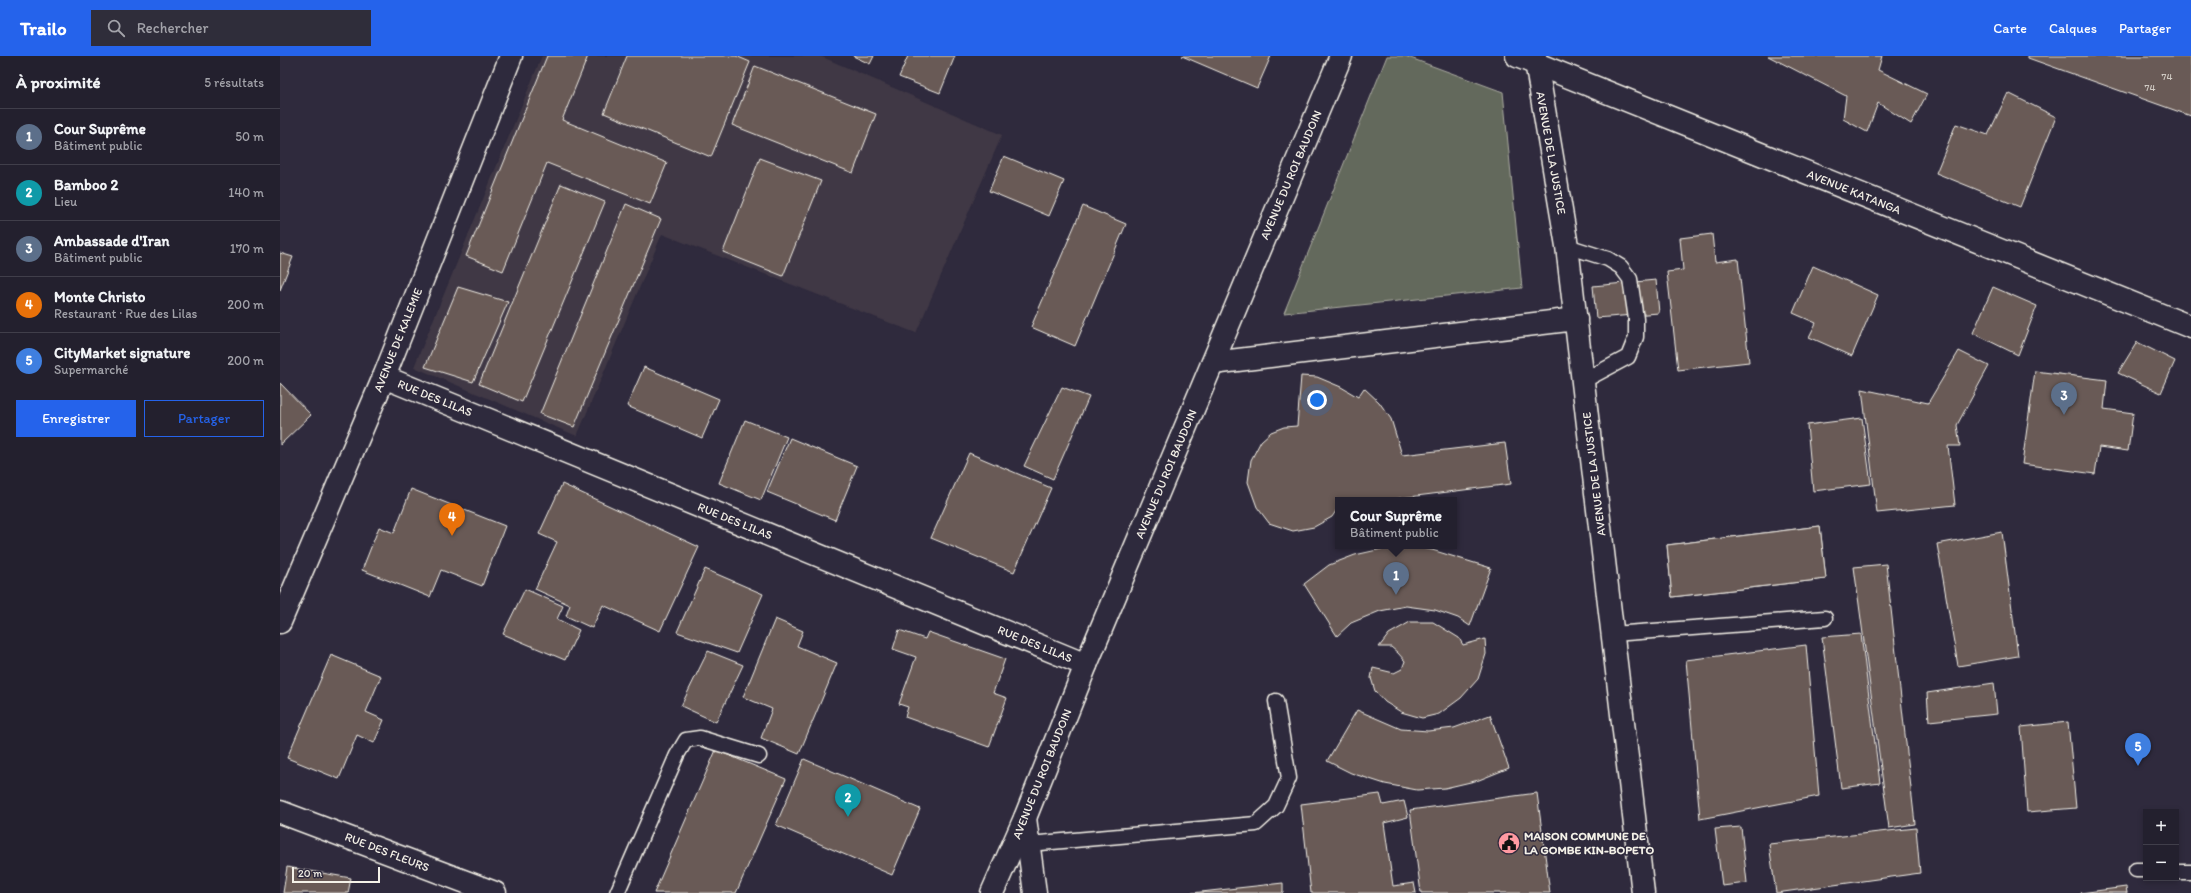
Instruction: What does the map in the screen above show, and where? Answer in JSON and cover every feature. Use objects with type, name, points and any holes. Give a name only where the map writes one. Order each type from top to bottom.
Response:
[{"type":"street","name":"AVENUE DE KALEMIE","points":[[280,622],[384,377],[511,56]]},
{"type":"street","name":"AVENUE DU ROI BAUDOIN","points":[[992,893],[1025,818],[1086,665],[1341,56]]},
{"type":"street","name":"AVENUE DE LA JUSTICE","points":[[1529,59],[1567,246],[1643,893]]},
{"type":"street","name":"AVENUE KATANGA","points":[[1529,59],[2191,327]]},
{"type":"street","points":[[1213,363],[1576,320]]},
{"type":"street","name":"RUE DES LILAS","points":[[384,377],[1086,665]]},
{"type":"street","name":"RUE DES FLEURS","points":[[280,812],[495,893]]},
{"type":"street","points":[[1025,818],[1036,893]]},
{"type":"lane","points":[[1567,246],[1608,259],[1621,267],[1630,279],[1636,319],[1636,337],[1628,357],[1583,381]]},
{"type":"lane","points":[[1613,634],[1825,618]]},
{"type":"lane","points":[[1029,844],[1256,824],[1276,806],[1290,778],[1276,702]]},
{"type":"lane","points":[[617,893],[677,755],[686,740],[700,738],[759,756]]},
{"type":"lane","points":[[2179,872],[2191,872]]},
{"type":"shaded area","points":[[542,56],[820,56],[1002,135],[916,333],[662,234],[577,436],[414,367]]},
{"type":"green space","points":[[1387,56],[1405,56],[1503,92],[1522,288],[1284,313]]},
{"type":"building","points":[[547,56],[588,56],[562,120],[667,163],[650,204],[547,163],[503,271],[466,256]]},
{"type":"building","points":[[627,56],[736,56],[750,62],[711,157],[604,113]]},
{"type":"building","points":[[853,56],[874,56],[870,64]]},
{"type":"building","points":[[908,56],[955,56],[940,93],[899,77]]},
{"type":"building","points":[[1182,56],[1271,56],[1257,88]]},
{"type":"building","points":[[1768,56],[1882,56],[1878,70],[1927,94],[1911,124],[1878,103],[1867,132],[1843,119],[1846,96]]},
{"type":"building","points":[[2028,56],[2191,56],[2191,116],[2028,58]]},
{"type":"building","points":[[755,66],[876,114],[853,173],[732,125]]},
{"type":"building","points":[[2008,93],[2056,117],[2020,207],[1936,173],[1956,124],[1988,135]]},
{"type":"building","points":[[1004,156],[1064,181],[1049,216],[989,191]]},
{"type":"building","points":[[760,158],[821,181],[783,276],[723,252]]},
{"type":"building","points":[[561,184],[605,202],[522,402],[479,384]]},
{"type":"building","points":[[626,204],[661,219],[574,427],[540,414]]},
{"type":"building","points":[[1083,206],[1126,224],[1075,346],[1031,327]]},
{"type":"building","points":[[1712,234],[1715,262],[1738,259],[1749,362],[1678,370],[1667,272],[1683,270],[1680,238]]},
{"type":"building","points":[[280,253],[293,257],[280,290]]},
{"type":"building","points":[[1813,266],[1878,295],[1852,356],[1809,337],[1816,323],[1793,313]]},
{"type":"building","points":[[1656,280],[1659,313],[1596,318],[1593,286]]},
{"type":"building","points":[[458,287],[508,302],[473,382],[425,367]]},
{"type":"building","points":[[1993,287],[2037,306],[2018,355],[1973,333]]},
{"type":"building","points":[[2137,342],[2175,361],[2161,393],[2118,373]]},
{"type":"building","points":[[1959,351],[1989,366],[1957,425],[1960,446],[1948,446],[1955,505],[1877,513],[1862,389],[1928,403]]},
{"type":"building","points":[[644,367],[719,399],[702,438],[627,406]]},
{"type":"building","points":[[2035,371],[2107,380],[2104,409],[2133,413],[2128,451],[2099,447],[2095,474],[2022,464]]},
{"type":"building","points":[[1301,376],[1317,377],[1341,387],[1358,397],[1364,388],[1379,402],[1391,419],[1402,455],[1505,443],[1511,484],[1409,497],[1335,497],[1335,512],[1332,517],[1314,527],[1293,531],[1269,523],[1257,507],[1248,482],[1251,460],[1261,441],[1271,432],[1284,427],[1297,426]]},
{"type":"building","points":[[280,383],[311,415],[280,445]]},
{"type":"building","points":[[1062,387],[1089,397],[1053,479],[1024,466]]},
{"type":"building","points":[[1862,418],[1871,484],[1813,491],[1807,425]]},
{"type":"building","points":[[745,420],[787,437],[761,500],[719,483]]},
{"type":"building","points":[[790,438],[857,466],[835,520],[767,492]]},
{"type":"building","points":[[969,453],[1051,488],[1014,572],[931,538]]},
{"type":"building","points":[[562,484],[699,547],[660,631],[603,605],[592,628],[566,616],[570,605],[535,589],[557,542],[539,534]]},
{"type":"building","points":[[411,489],[505,526],[482,586],[441,570],[430,597],[362,570],[379,527],[394,533]]},
{"type":"building","points":[[1820,526],[1826,579],[1672,597],[1667,545]]},
{"type":"building","points":[[1820,526],[1826,579],[1672,597],[1667,545]]},
{"type":"building","points":[[2002,532],[2018,656],[1958,666],[1937,544]]},
{"type":"building","points":[[1382,549],[1426,549],[1491,568],[1470,626],[1458,618],[1435,610],[1406,606],[1380,611],[1351,623],[1337,636],[1304,584],[1329,565],[1355,555]]},
{"type":"building","points":[[1886,564],[1915,824],[1889,828],[1854,567]]},
{"type":"building","points":[[705,569],[763,594],[737,653],[677,632]]},
{"type":"building","points":[[525,589],[563,606],[557,619],[579,630],[565,660],[503,634]]},
{"type":"building","points":[[775,619],[803,631],[797,646],[837,663],[799,754],[761,738],[772,709],[743,697]]},
{"type":"building","points":[[1410,622],[1433,622],[1459,638],[1463,645],[1485,639],[1486,654],[1478,679],[1461,698],[1439,714],[1422,718],[1401,712],[1385,702],[1375,691],[1371,678],[1373,668],[1394,673],[1402,669],[1405,661],[1398,653],[1391,647],[1379,647],[1389,634]]},
{"type":"building","points":[[899,630],[925,639],[928,632],[1005,659],[993,693],[1007,698],[989,747],[905,717],[908,707],[899,704],[916,657],[893,649]]},
{"type":"building","points":[[1861,634],[1880,783],[1841,788],[1822,637]]},
{"type":"building","points":[[1806,645],[1819,796],[1700,819],[1686,660]]},
{"type":"building","points":[[708,651],[743,665],[716,722],[681,706]]},
{"type":"building","points":[[331,655],[381,676],[366,712],[384,720],[374,743],[357,735],[339,779],[287,758]]},
{"type":"building","points":[[1994,683],[1997,714],[1929,721],[1927,693]]},
{"type":"building","points":[[1357,710],[1401,729],[1428,731],[1454,728],[1490,715],[1509,768],[1479,780],[1445,788],[1417,790],[1385,784],[1351,773],[1327,761]]},
{"type":"building","points":[[2068,722],[2076,808],[2027,812],[2021,727]]},
{"type":"building","points":[[716,750],[786,779],[736,893],[654,893]]},
{"type":"building","points":[[804,759],[920,809],[892,875],[776,825]]},
{"type":"building","points":[[1537,793],[1550,893],[1421,893],[1410,810]]},
{"type":"building","points":[[1380,794],[1383,805],[1404,801],[1408,817],[1384,823],[1393,886],[1414,883],[1416,893],[1311,893],[1301,804]]},
{"type":"building","points":[[1741,827],[1747,883],[1722,886],[1715,829]]},
{"type":"building","points":[[1916,828],[1920,873],[1776,893],[1769,844]]},
{"type":"building","points":[[287,867],[351,878],[348,893],[283,893]]},
{"type":"building","points":[[1283,883],[1283,893],[1192,893]]},
{"type":"building","points":[[2126,887],[2127,893],[2080,893]]},
{"type":"place","name":"Ambassade d'Iran","points":[[2064,415]]},
{"type":"place","name":"Monte Christo","points":[[452,536]]},
{"type":"place","name":"Cour Suprême","points":[[1396,595]]},
{"type":"place","name":"CityMarket signature","points":[[2138,766]]},
{"type":"place","name":"Bamboo 2","points":[[848,817]]},
{"type":"place","name":"MAISON COMMUNE DE LA GOMBE KIN-BOPETO","points":[[1509,843]]}]
